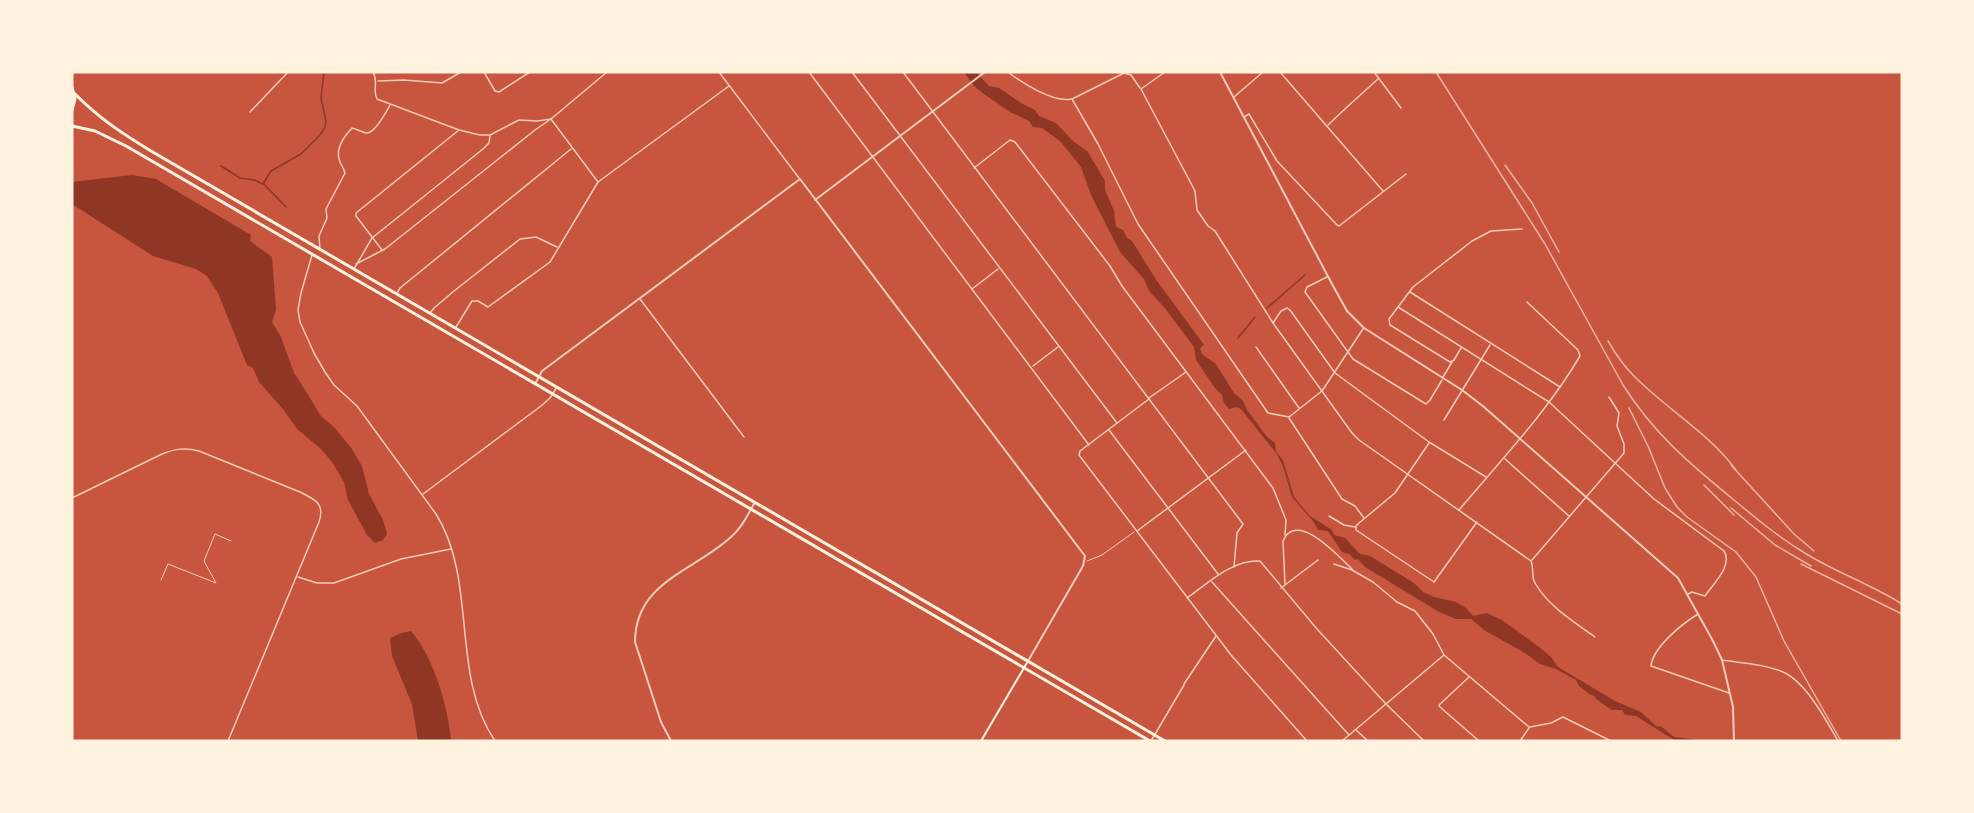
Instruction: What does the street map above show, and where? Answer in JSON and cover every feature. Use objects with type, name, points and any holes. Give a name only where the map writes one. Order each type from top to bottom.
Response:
[{"type":"main road","points":[[72,87],[75,99],[72,110]]},
{"type":"main road","points":[[74,93],[111,127],[1165,741]]},
{"type":"main road","points":[[72,126],[95,131],[126,146],[1151,741]]},
{"type":"main road","points":[[392,301],[396,294]]},
{"type":"main road","points":[[874,581],[878,574]]},
{"type":"main road","points":[[981,741],[1028,661]]},
{"type":"street","points":[[250,112],[288,72]]},
{"type":"street","points":[[373,72],[377,81],[376,98],[459,130],[490,135],[516,120],[551,119]]},
{"type":"street","points":[[377,81],[442,82],[461,72]]},
{"type":"street","points":[[484,72],[495,91],[499,92],[530,72]]},
{"type":"street","points":[[356,264],[382,251],[551,119],[607,72]]},
{"type":"street","points":[[719,72],[1085,556],[1085,561],[1028,661]]},
{"type":"street","points":[[809,72],[1089,445]]},
{"type":"street","points":[[852,72],[1118,423]]},
{"type":"street","points":[[903,72],[1243,524],[1237,533],[1234,567]]},
{"type":"street","points":[[815,200],[985,72]]},
{"type":"street","points":[[1008,72],[1050,96],[1066,100],[1124,73],[1131,75],[1141,89],[1192,185],[1196,194],[1197,210],[1215,231],[1273,323],[1355,437],[1531,561],[1534,569],[1532,576],[1540,590],[1561,612],[1595,637]]},
{"type":"street","points":[[1141,89],[1165,72]]},
{"type":"street","points":[[1220,72],[1347,310],[1364,328],[1484,406],[1672,572],[1699,613],[1722,660],[1731,694],[1734,739]]},
{"type":"street","points":[[1233,98],[1263,72]]},
{"type":"street","points":[[1280,72],[1383,192]]},
{"type":"street","points":[[1374,72],[1401,108]]},
{"type":"street","points":[[1327,126],[1379,78]]},
{"type":"street","points":[[455,328],[472,301],[478,301],[488,307],[550,262],[598,182],[623,166],[729,86]]},
{"type":"street","points":[[1072,99],[1098,144],[1138,224],[1268,413],[1289,417],[1342,499],[1355,506],[1365,518]]},
{"type":"street","points":[[321,250],[319,236],[327,218],[326,208],[345,173],[339,161],[340,144],[352,128],[370,132],[379,124],[390,105]]},
{"type":"street","points":[[1244,117],[1249,114],[1277,161],[1337,225],[1340,226],[1406,174]]},
{"type":"street","points":[[551,119],[598,182]]},
{"type":"street","points":[[382,251],[356,213],[459,130]]},
{"type":"street","points":[[354,269],[372,238],[483,149],[489,142],[490,135]]},
{"type":"street","points":[[974,168],[1010,140],[1015,142],[1110,266],[1122,286],[1273,488],[1286,520],[1286,535],[1283,541],[1285,584]]},
{"type":"street","points":[[396,294],[400,288],[572,149]]},
{"type":"street","points":[[535,384],[542,371],[800,179]]},
{"type":"street","points":[[1452,363],[1390,325],[1389,319],[1409,291],[1479,236],[1499,229],[1522,229]]},
{"type":"street","points":[[430,313],[520,239],[536,237],[558,248]]},
{"type":"street","points":[[313,254],[301,293],[298,310],[300,322],[314,353],[334,385],[357,406],[445,530],[451,549],[475,698],[483,722],[495,741]]},
{"type":"street","points":[[972,289],[999,268]]},
{"type":"street","points":[[1328,276],[1307,287],[1305,292],[1348,353],[1353,359],[1426,404],[1431,400],[1461,347]]},
{"type":"street","points":[[1409,291],[1560,387]]},
{"type":"street","points":[[639,298],[744,437]]},
{"type":"street","points":[[1459,510],[1549,402],[1580,353],[1527,302]]},
{"type":"street","points":[[1398,307],[1549,402],[1654,499],[1726,553],[1728,558],[1726,566],[1705,596],[1692,592],[1688,594]]},
{"type":"street","points":[[1273,323],[1283,309],[1290,310],[1335,373],[1429,442],[1486,477]]},
{"type":"street","points":[[1289,417],[1322,391],[1364,328]]},
{"type":"street","points":[[1444,420],[1491,344]]},
{"type":"street","points":[[1032,367],[1059,347]]},
{"type":"street","points":[[1256,347],[1300,409]]},
{"type":"street","points":[[1186,371],[1078,453],[1186,599],[1307,741]]},
{"type":"street","points":[[422,495],[541,406],[558,387]]},
{"type":"street","points":[[1531,561],[1624,453],[1625,447],[1617,426],[1618,412],[1609,397]]},
{"type":"street","points":[[1109,430],[1218,575]]},
{"type":"street","points":[[1329,516],[1344,525],[1356,526],[1395,493],[1429,442]]},
{"type":"street","points":[[72,498],[168,451],[186,448],[199,451],[300,492],[314,499],[318,504],[322,511],[321,516],[228,741]]},
{"type":"street","points":[[1137,532],[1246,450]]},
{"type":"street","points":[[1504,458],[1569,516]]},
{"type":"street","points":[[671,741],[661,722],[637,652],[635,632],[638,619],[645,602],[656,590],[730,539],[738,530],[754,502]]},
{"type":"street","points":[[1356,526],[1358,531],[1434,582],[1477,522]]},
{"type":"street","points":[[1286,535],[1292,531],[1309,534],[1329,547],[1352,570]]},
{"type":"street","points":[[297,577],[317,583],[334,584],[401,560],[451,549]]},
{"type":"street","points":[[1281,588],[1318,560]]},
{"type":"street","points":[[1186,599],[1218,575],[1234,567],[1260,561],[1281,588],[1386,704],[1424,741]]},
{"type":"street","points":[[1334,564],[1352,570],[1373,582],[1397,602],[1415,611],[1433,634],[1444,655],[1530,727]]},
{"type":"street","points":[[1211,581],[1349,735]]},
{"type":"street","points":[[1699,613],[1687,620],[1662,645],[1652,666],[1731,694]]},
{"type":"street","points":[[1151,741],[1216,636]]},
{"type":"street","points":[[1342,741],[1444,655]]},
{"type":"street","points":[[1722,660],[1786,674],[1811,698],[1838,741]]},
{"type":"street","points":[[1469,676],[1439,705],[1479,741]]},
{"type":"street","points":[[1520,741],[1530,727],[1551,723],[1563,717],[1611,741]]},
{"type":"street","points":[[1356,730],[1368,741]]},
{"type":"lane","points":[[1085,561],[1102,555],[1132,533],[1137,532]]},
{"type":"lane","points":[[161,580],[168,564],[216,583],[204,561],[215,534],[231,541]]},
{"type":"shaded area","points":[[964,72],[976,72],[989,86],[999,88],[1035,110],[1039,116],[1056,123],[1073,141],[1088,152],[1105,181],[1105,190],[1114,211],[1116,227],[1123,230],[1127,238],[1132,241],[1157,281],[1204,345],[1200,348],[1202,354],[1216,364],[1234,393],[1243,401],[1267,437],[1275,443],[1276,452],[1283,460],[1294,497],[1310,516],[1332,530],[1334,535],[1345,538],[1360,554],[1370,556],[1414,583],[1423,592],[1456,602],[1473,616],[1487,613],[1502,620],[1551,657],[1558,667],[1615,701],[1641,712],[1656,726],[1662,727],[1674,737],[1708,741],[1676,741],[1636,716],[1625,715],[1622,710],[1612,710],[1579,686],[1576,680],[1556,669],[1540,664],[1484,630],[1471,619],[1456,619],[1439,612],[1365,567],[1358,559],[1355,560],[1349,554],[1342,552],[1328,531],[1318,530],[1292,497],[1283,466],[1276,453],[1241,409],[1236,407],[1229,409],[1224,403],[1222,395],[1196,360],[1194,347],[1149,291],[1144,279],[1120,252],[1091,195],[1081,167],[1060,141],[1042,128],[1033,127],[1029,121],[1010,112],[984,94],[974,86]]},
{"type":"shaded area","points":[[132,175],[156,179],[251,235],[250,241],[272,257],[276,309],[272,322],[281,337],[294,373],[321,416],[334,427],[362,466],[369,494],[383,520],[387,534],[383,540],[375,543],[367,535],[348,500],[344,482],[332,462],[321,449],[297,429],[259,382],[253,368],[247,365],[218,293],[207,276],[196,269],[153,256],[72,204],[72,182]]},
{"type":"shaded area","points":[[411,631],[433,668],[447,713],[451,741],[418,741],[412,704],[392,656],[390,638]]},
{"type":"waterway","points":[[221,166],[240,178],[263,184],[271,171],[301,154],[325,127],[326,121],[321,98],[324,72]]},
{"type":"waterway","points":[[264,184],[286,207]]},
{"type":"waterway","points":[[1267,308],[1305,275]]},
{"type":"waterway","points":[[1238,338],[1255,317]]},
{"type":"railway","points":[[1436,72],[1545,244],[1623,385],[1647,419],[1702,474],[1788,542],[1819,561],[1902,604]]},
{"type":"railway","points":[[1505,165],[1532,203],[1559,252]]},
{"type":"railway","points":[[1608,341],[1619,359],[1633,375],[1700,432],[1736,470]]},
{"type":"railway","points":[[1629,408],[1665,488],[1677,507],[1687,517],[1736,552],[1756,577],[1784,641],[1841,741]]},
{"type":"railway","points":[[1731,465],[1794,534],[1814,551]]},
{"type":"railway","points":[[1704,485],[1734,515]]},
{"type":"railway","points":[[1731,508],[1775,545],[1811,566]]},
{"type":"railway","points":[[1801,564],[1902,614]]}]
